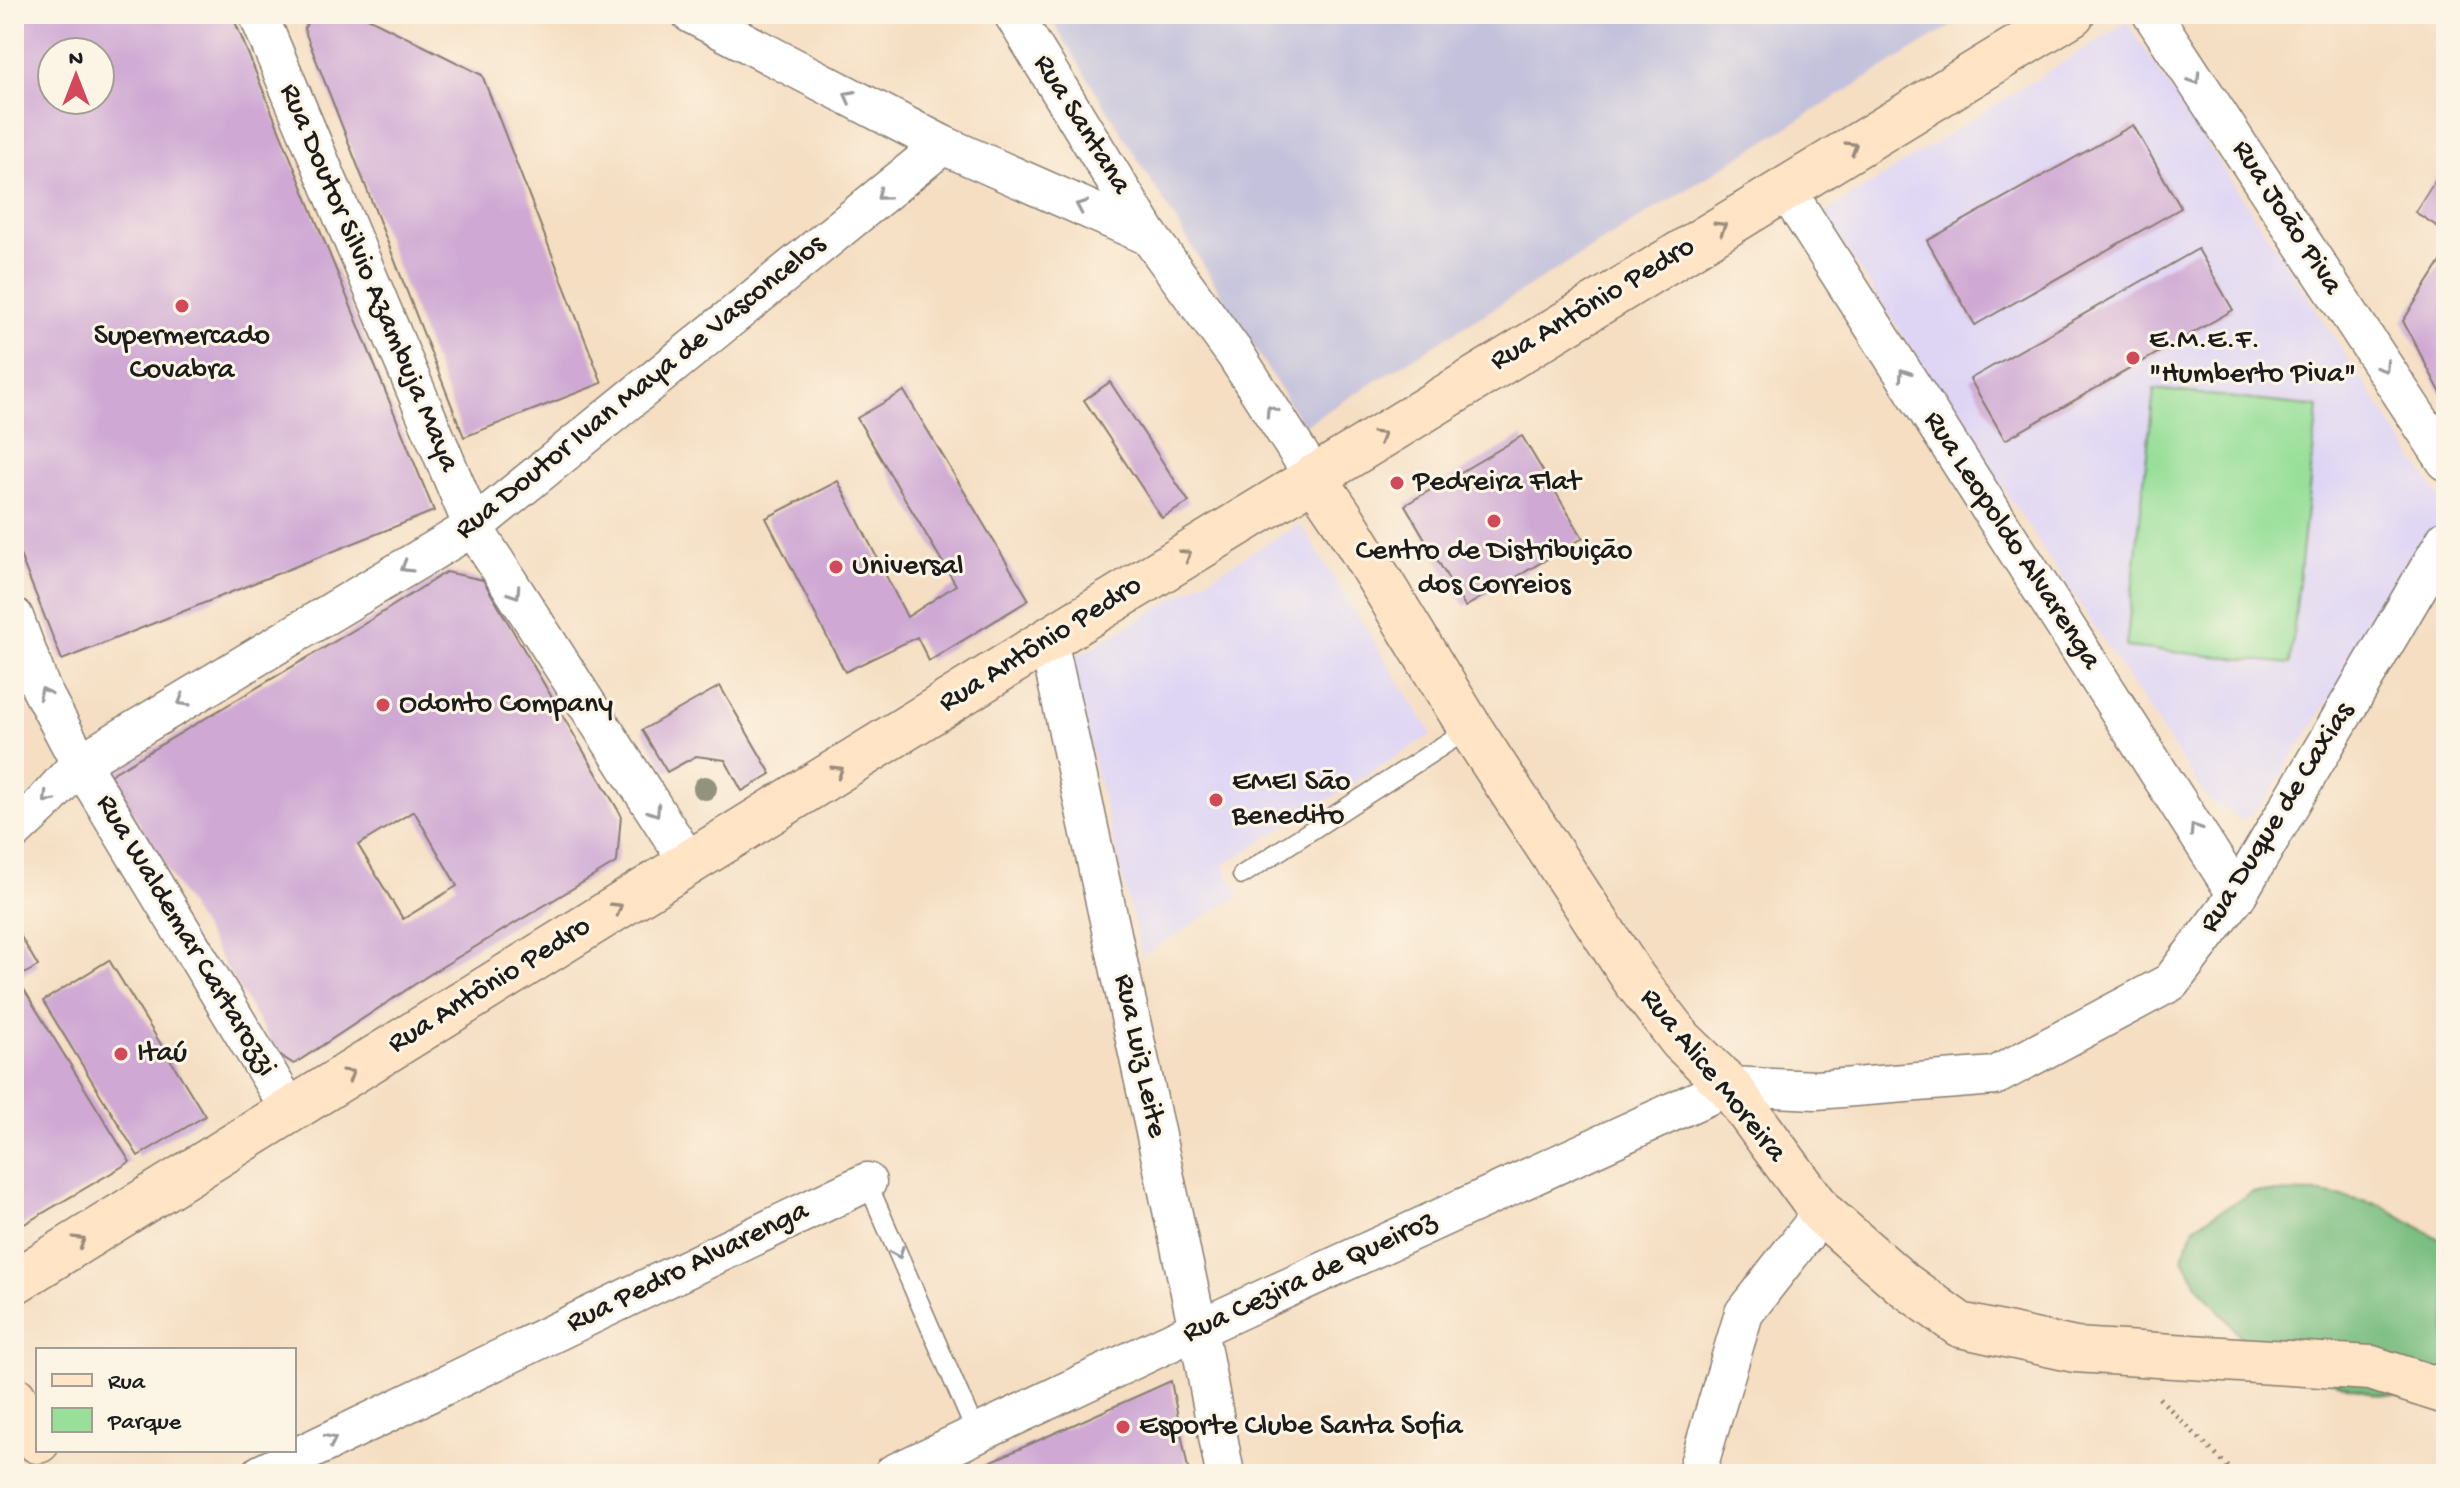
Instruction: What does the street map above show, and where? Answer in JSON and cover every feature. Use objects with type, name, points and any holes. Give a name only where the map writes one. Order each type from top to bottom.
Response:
[{"type":"main road","name":"Rua Antônio Pedro","points":[[14,1282],[1048,640],[2072,14]]},
{"type":"main road","name":"Rua Alice Moreira","points":[[1314,477],[1470,728],[1634,979],[1681,1040],[1729,1086],[1822,1213],[1902,1283],[1960,1325],[2075,1350],[2371,1368],[2446,1392]]},
{"type":"main road","points":[[14,1398],[36,1437]]},
{"type":"main road","points":[[44,1452],[56,1474]]},
{"type":"street","name":"Rua Doutor Silvio Azambuja Maya","points":[[258,14],[473,527],[689,863]]},
{"type":"street","points":[[691,14],[943,145],[1149,236]]},
{"type":"street","name":"Rua Santana","points":[[1013,14],[1149,236],[1235,354],[1314,477]]},
{"type":"street","name":"Rua João Piva","points":[[2152,14],[2446,461]]},
{"type":"street","name":"Rua Doutor Ivan Maya de Vasconcelos","points":[[14,831],[80,763],[473,527],[943,145]]},
{"type":"street","name":"Rua Leopoldo Alvarenga","points":[[1785,188],[2237,895]]},
{"type":"street","name":"Rua Duque de Caxias","points":[[1729,1086],[1816,1090],[1995,1076],[2171,982],[2237,895],[2446,539]]},
{"type":"street","name":"Rua Waldemar Cartarozzi","points":[[14,617],[41,689],[80,763],[290,1110]]},
{"type":"street","name":"Rua Luiz Leite","points":[[1048,640],[1198,1329],[1225,1474]]},
{"type":"street","name":"Rua Cezira de Queiroz","points":[[893,1474],[1198,1329],[1729,1086]]},
{"type":"street","name":"Rua Pedro Alvarenga","points":[[261,1474],[867,1182]]},
{"type":"street","points":[[1696,1474],[1744,1313],[1822,1213]]},
{"type":"lane","points":[[1242,875],[1470,728]]},
{"type":"lane","name":"Rua Pedro Alvarenga","points":[[867,1182],[977,1435]]},
{"type":"path","points":[[2157,1397],[2235,1474]]},
{"type":"shaded area","points":[[1048,14],[1971,14],[1303,426]]},
{"type":"shaded area","name":"E.M.E.F. \"Humberto Piva\"","points":[[2127,22],[2442,501],[2442,524],[2263,803],[2243,821],[2208,800],[1823,214]]},
{"type":"shaded area","name":"EMEI São Benedito","points":[[1300,524],[1432,734],[1224,865],[1239,895],[1142,956],[1069,661]]},
{"type":"green space","points":[[2154,389],[2318,407],[2290,664],[2126,647]]},
{"type":"green space","points":[[2253,1192],[2323,1193],[2381,1205],[2446,1243],[2446,1401],[2373,1394],[2296,1370],[2242,1338],[2196,1283],[2182,1257],[2195,1226]]},
{"type":"building","name":"Supermercado Covabra","points":[[14,14],[232,14],[434,511],[62,660],[14,540]]},
{"type":"building","points":[[312,14],[360,14],[482,75],[602,383],[464,437],[304,29]]},
{"type":"building","points":[[2133,125],[2181,208],[1975,325],[1927,241]]},
{"type":"building","points":[[2446,163],[2446,232],[2415,212]]},
{"type":"building","points":[[2198,249],[2233,310],[2005,440],[1970,379]]},
{"type":"building","points":[[2446,254],[2446,403],[2403,321]]},
{"type":"building","points":[[1110,382],[1189,502],[1162,518],[1084,400]]},
{"type":"building","points":[[904,391],[1029,600],[929,661],[917,637],[845,672],[766,518],[838,481],[907,617],[956,585],[857,418]]},
{"type":"building","name":"Centro de Distribuição dos Correios","points":[[1522,436],[1583,538],[1465,607],[1405,505]]},
{"type":"building","points":[[446,572],[483,580],[621,815],[617,862],[435,971],[294,1064],[278,1054],[110,775]],"holes":[[[414,811],[457,886],[403,919],[358,845]]]},
{"type":"building","points":[[720,686],[771,774],[742,791],[725,760],[696,756],[667,772],[642,730]]},
{"type":"building","points":[[14,925],[38,966],[17,978],[130,1162],[14,1230]]},
{"type":"building","name":"Itaú","points":[[109,960],[205,1116],[138,1156],[43,1001]]},
{"type":"building","name":"Esporte Clube Santa Sofia","points":[[1171,1381],[1189,1474],[963,1474]]},
{"type":"place","name":"Supermercado Covabra","points":[[182,306]]},
{"type":"place","name":"E.M.E.F. \"Humberto Piva\"","points":[[2133,358]]},
{"type":"place","name":"Pedreira Flat","points":[[1397,483]]},
{"type":"place","name":"Centro de Distribuição dos Correios","points":[[1494,521]]},
{"type":"place","name":"Universal","points":[[836,567]]},
{"type":"place","name":"Odonto Company","points":[[383,705]]},
{"type":"place","name":"EMEI São Benedito","points":[[1216,800]]},
{"type":"place","name":"Itaú","points":[[121,1054]]},
{"type":"place","name":"Esporte Clube Santa Sofia","points":[[1123,1427]]}]
